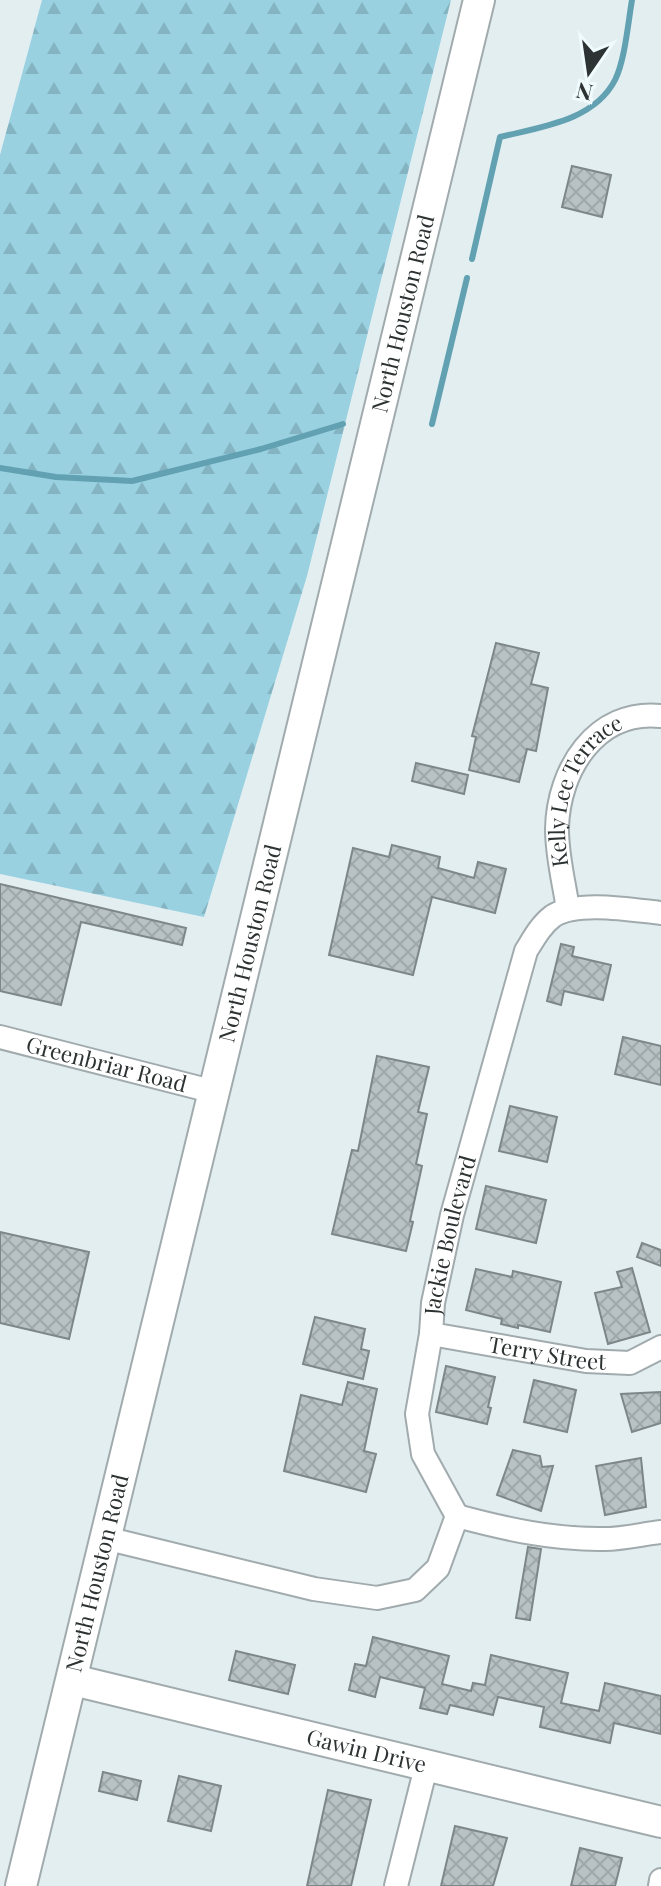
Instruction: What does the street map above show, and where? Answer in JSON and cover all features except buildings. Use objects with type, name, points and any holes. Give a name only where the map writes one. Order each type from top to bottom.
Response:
[{"type":"street","name":"North Houston Road","points":[[21,1886],[479,0]]},
{"type":"street","name":"Kelly Lee Terrace","points":[[568,909],[558,861],[557,825],[562,795],[581,752],[598,732],[620,719],[646,714],[661,716]]},
{"type":"street","points":[[568,909],[611,908],[661,913]]},
{"type":"street","name":"Jackie Boulevard","points":[[457,1516],[423,1454],[417,1414],[431,1334],[433,1303],[452,1215],[526,951],[539,930],[553,916],[568,909]]},
{"type":"street","name":"Greenbriar Road","points":[[0,1037],[215,1092]]},
{"type":"street","name":"Terry Street","points":[[431,1334],[586,1361],[630,1363],[661,1347]]},
{"type":"street","points":[[105,1538],[314,1589],[377,1598],[415,1590],[438,1568],[457,1516],[552,1536],[607,1539],[661,1532]]},
{"type":"street","name":"Gawin Drive","points":[[73,1680],[661,1822]]},
{"type":"street","points":[[396,1886],[426,1767]]},
{"type":"green space","points":[[42,0],[451,0],[307,576],[204,917],[0,874],[0,155]]},
{"type":"waterway","points":[[472,259],[500,137],[565,120],[594,105],[606,94],[621,62],[632,0]]},
{"type":"waterway","points":[[432,424],[467,278]]},
{"type":"waterway","points":[[0,468],[56,477],[132,481],[261,449],[343,424]]}]
